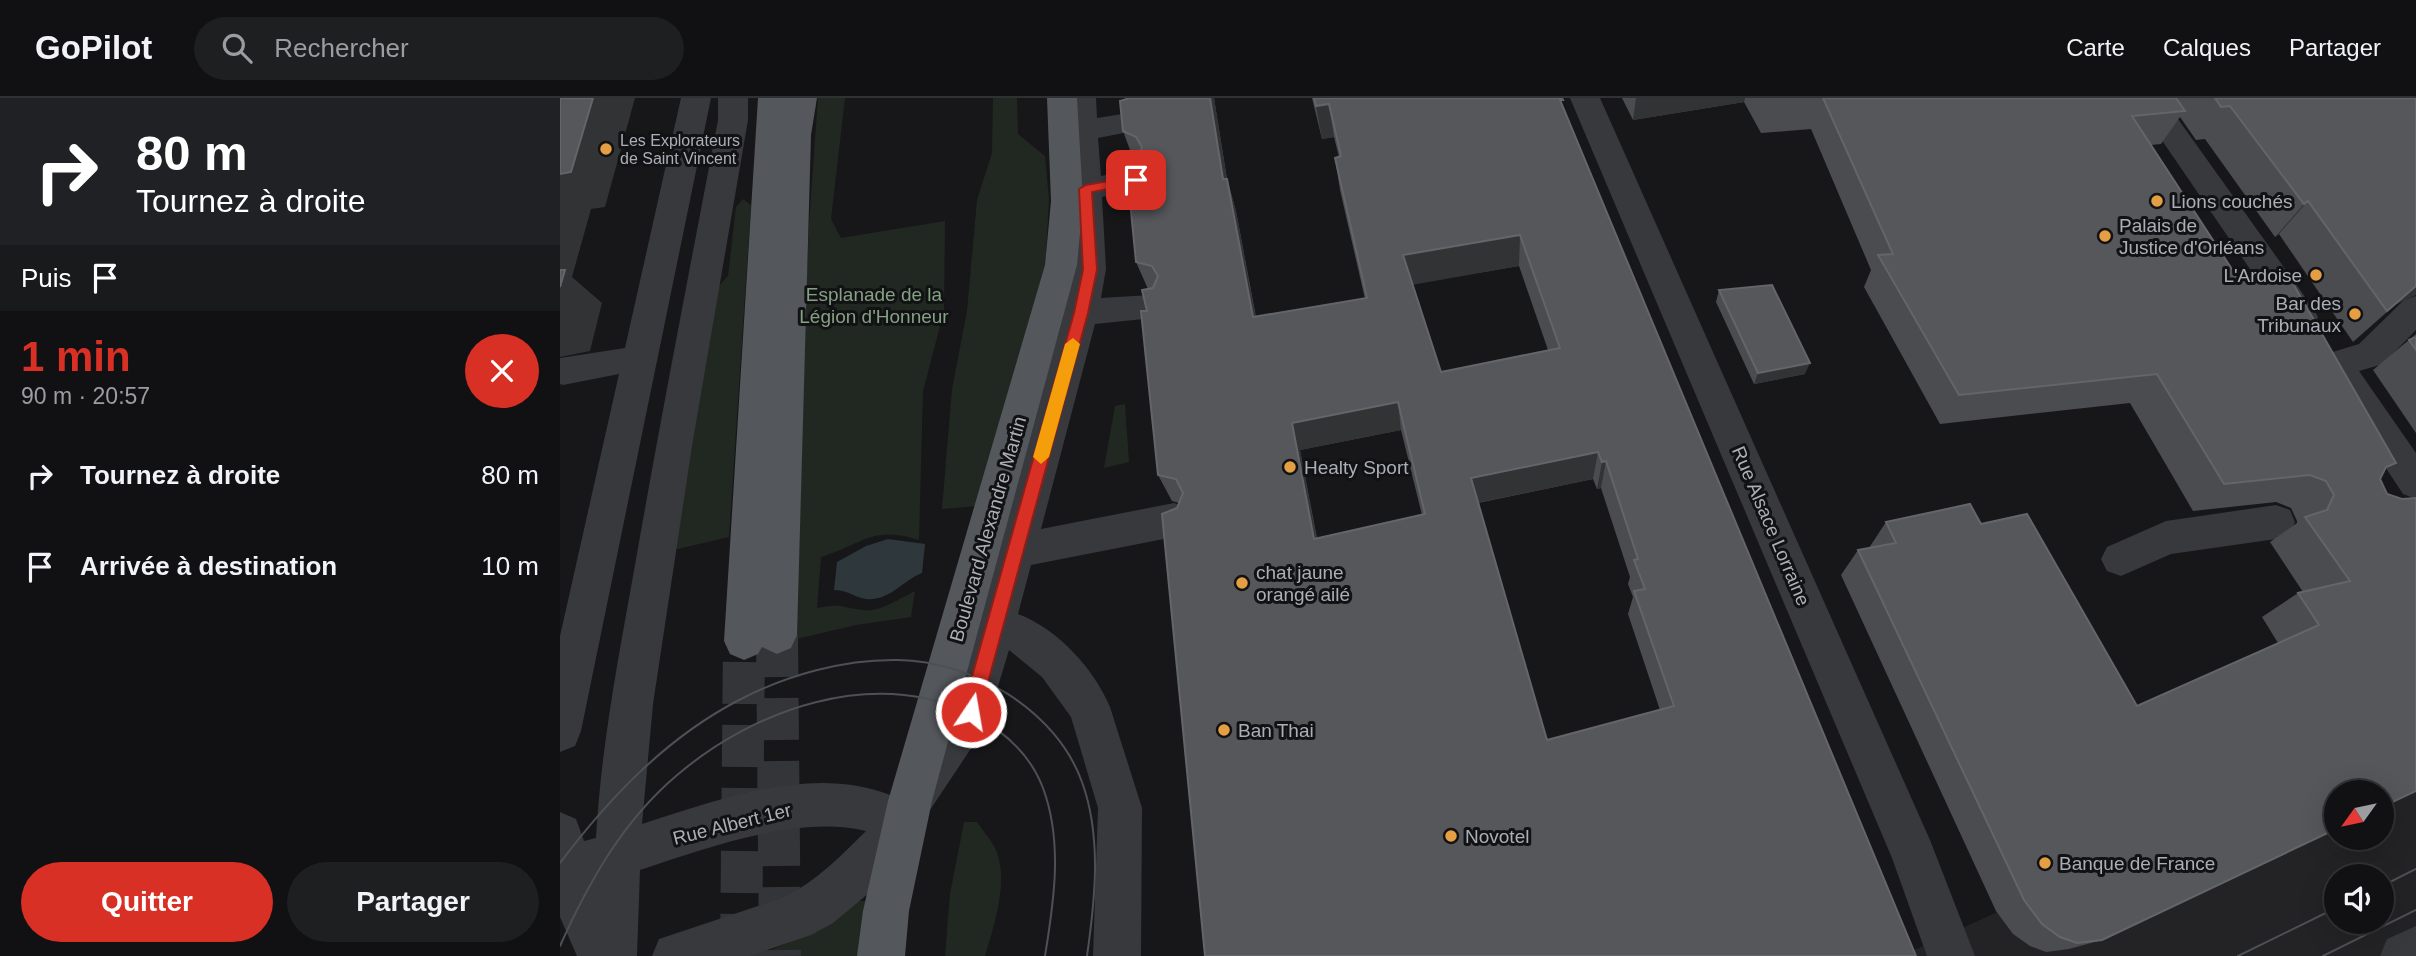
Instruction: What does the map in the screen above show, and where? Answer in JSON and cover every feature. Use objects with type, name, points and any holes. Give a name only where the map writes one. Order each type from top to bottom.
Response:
[{"type":"main road","points":[[773,98],[768,157],[761,638],[796,149],[802,98]]},
{"type":"main road","points":[[1062,98],[1076,120]]},
{"type":"main road","name":"Boulevard Alexandre Martin","points":[[881,956],[886,911],[907,812],[997,555]]},
{"type":"street","points":[[560,603],[621,360],[679,98]]},
{"type":"street","points":[[560,731],[696,98]]},
{"type":"street","points":[[613,956],[621,786],[632,704],[674,446],[733,120],[733,98]]},
{"type":"street","name":"Rue Alsace Lorraine","points":[[1585,98],[1914,856],[1951,956]]},
{"type":"street","points":[[2148,98],[2335,365],[2409,496]]},
{"type":"street","points":[[1129,123],[1076,120],[1077,191],[1090,270],[1067,303],[997,555],[1174,520]]},
{"type":"street","points":[[1077,191],[1136,180]]},
{"type":"street","points":[[1067,303],[1149,297]]},
{"type":"street","points":[[2335,365],[2371,354],[2416,309]]},
{"type":"street","points":[[564,371],[621,360]]},
{"type":"street","points":[[2122,559],[2166,538],[2276,522]]},
{"type":"street","points":[[1015,631],[1057,663],[1089,707],[1120,808],[1117,956]]},
{"type":"street","name":"Rue Albert 1er","points":[[563,858],[617,855],[754,815],[816,805],[857,806],[907,812]]},
{"type":"street","points":[[676,956],[794,918],[816,906],[853,877],[907,812]]},
{"type":"street","points":[[563,858],[578,904],[602,956]]},
{"type":"street","points":[[2404,956],[2416,950]]},
{"type":"shaded area","points":[[888,539],[925,544],[922,573],[889,594],[874,599],[834,590],[837,562],[866,546]]},
{"type":"shaded area","points":[[2416,721],[2416,956],[1901,956]]},
{"type":"green space","name":"Esplanade de la Légion d'Honneur","points":[[818,98],[845,98],[831,219],[841,238],[945,221],[944,311],[923,391],[919,540],[890,534],[878,535],[821,557],[817,608],[837,606],[876,609],[915,591],[911,617],[856,625],[792,640],[809,223]]},
{"type":"green space","points":[[993,98],[1017,98],[1018,134],[1045,156],[1049,199],[1045,274],[979,506],[942,509],[952,389],[967,311],[977,200],[992,153]]},
{"type":"green space","points":[[743,199],[751,205],[729,537],[669,551],[715,290],[728,276],[736,207]]},
{"type":"green space","points":[[1125,404],[1129,462],[1104,468],[1115,406]]},
{"type":"green space","points":[[964,822],[977,822],[994,847],[1000,862],[999,903],[985,956],[945,956],[950,894]]},
{"type":"green space","points":[[857,901],[868,901],[861,956],[755,956],[786,944]]},
{"type":"building","points":[[560,98],[593,98],[571,172],[560,174]]},
{"type":"building","points":[[1130,98],[1210,98],[1223,179],[1227,179],[1253,317],[1367,298],[1335,158],[1341,156],[1329,104],[1316,106],[1314,98],[1562,98],[1563,100],[1560,100],[1916,956],[1205,956],[1162,514],[1177,508],[1183,493],[1176,479],[1158,475],[1141,311],[1147,311],[1142,290],[1153,288],[1158,276],[1152,266],[1136,262],[1126,160],[1138,157],[1142,147],[1136,137],[1123,131],[1120,101]],"holes":[[[1520,235],[1560,348],[1441,372],[1403,255]],[[1398,402],[1425,514],[1314,539],[1292,423]],[[1598,452],[1602,462],[1606,461],[1638,559],[1634,560],[1645,589],[1634,591],[1674,706],[1547,740],[1471,478]]]},
{"type":"building","points":[[1823,98],[2176,98],[2185,111],[2132,116],[2239,280],[2287,273],[2396,463],[2386,467],[2380,479],[2387,494],[2402,499],[2416,498],[2416,791],[2394,801],[2394,780],[2324,780],[2324,835],[2102,940],[2077,943],[2060,937],[2042,924],[2024,900],[1858,550],[1896,543],[1886,522],[1970,504],[1981,524],[2027,514],[2137,706],[2319,625],[2298,593],[2350,581],[2305,517],[2327,510],[2334,495],[2326,481],[2310,475],[2224,484],[2157,374],[1959,395],[1878,255],[1893,254]]},
{"type":"building","points":[[2215,98],[2416,98],[2416,286],[2387,311],[2308,201],[2304,204],[2230,106],[2221,107]]},
{"type":"building","points":[[560,270],[565,270],[560,287]]},
{"type":"building","points":[[1772,285],[1810,363],[1758,373],[1719,290]]},
{"type":"building","points":[[2416,337],[2416,350],[2409,340]]},
{"type":"tunnel","points":[[777,635],[780,956]]},
{"type":"tunnel","points":[[741,956],[744,641]]},
{"type":"tram line","points":[[560,863],[598,815],[640,771],[687,732],[739,700],[776,683],[816,670],[878,660],[926,663],[955,669],[1008,694],[1032,712],[1053,733],[1070,756],[1088,803],[1094,846],[1094,891],[1087,956]]},
{"type":"tram line","points":[[560,946],[582,899],[623,833],[657,794],[707,752],[741,731],[816,702],[855,695],[894,694],[933,700],[983,720],[1014,744],[1031,764],[1049,808],[1055,850],[1054,893],[1045,956]]},
{"type":"tram line","points":[[2394,880],[2416,869]]},
{"type":"tram line","points":[[2323,956],[2416,910]]},
{"type":"tram line","points":[[2238,956],[2324,914]]},
{"type":"slow traffic","points":[[1041,457],[1073,344]]},
{"type":"place","name":"Les Explorateurs de Saint Vincent","points":[[606,149]]},
{"type":"place","name":"Lions couchés","points":[[2157,201]]},
{"type":"place","name":"Palais de Justice d'Orléans","points":[[2105,236]]},
{"type":"place","name":"L'Ardoise","points":[[2316,275]]},
{"type":"place","name":"Bar des Tribunaux","points":[[2355,314]]},
{"type":"place","name":"Healty Sport","points":[[1290,467]]},
{"type":"place","name":"chat jaune orangé ailé","points":[[1242,583]]},
{"type":"place","name":"Ban Thai","points":[[1224,730]]},
{"type":"place","name":"Novotel","points":[[1451,836]]},
{"type":"place","name":"Banque de France","points":[[2045,863]]},
{"type":"route","points":[[971,712],[1081,313],[1090,270],[1086,189],[1136,180]]}]
